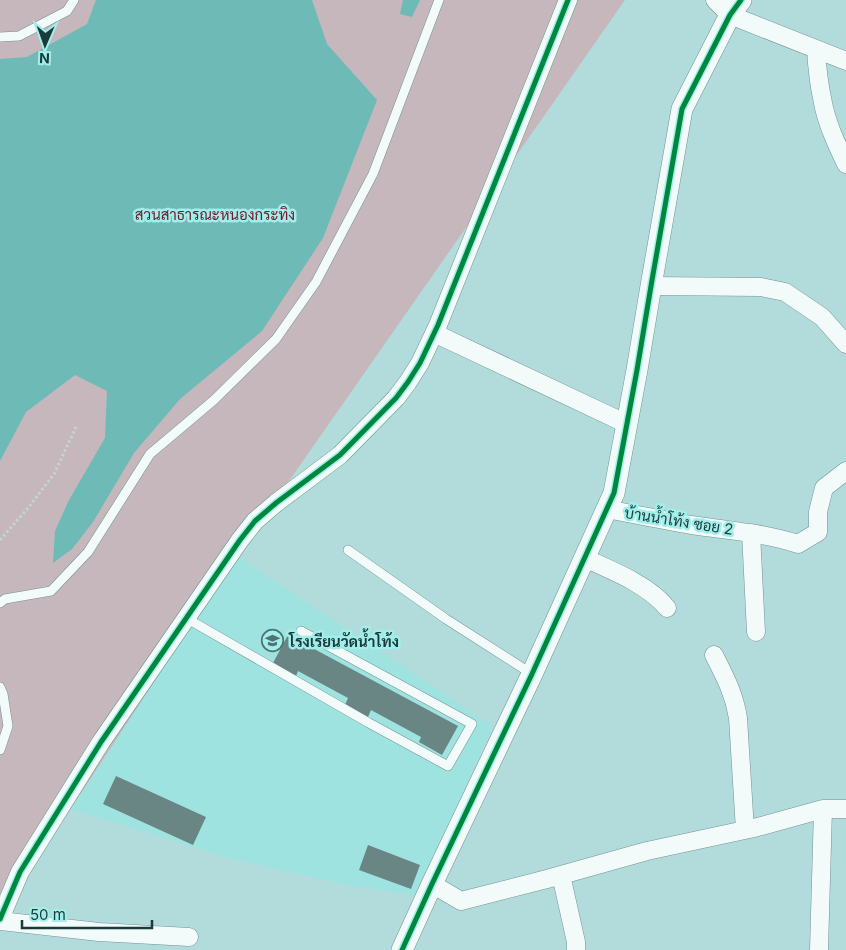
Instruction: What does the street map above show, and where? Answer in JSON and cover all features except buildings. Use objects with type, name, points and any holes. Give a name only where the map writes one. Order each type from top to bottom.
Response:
[{"type":"street","points":[[189,937],[99,932],[0,920],[20,872],[101,742],[240,540],[255,521],[294,488],[340,455],[396,398],[420,363],[434,333],[568,0]]},
{"type":"street","points":[[715,0],[736,8],[816,49],[846,61]]},
{"type":"street","points":[[402,950],[532,674],[614,493],[682,109],[736,8]]},
{"type":"street","points":[[816,49],[823,104],[846,164]]},
{"type":"street","points":[[651,286],[761,287],[785,292],[822,317],[846,344]]},
{"type":"street","points":[[434,333],[627,424]]},
{"type":"street","name":"บ้านน้ำโท้ง ซอย 2","points":[[606,509],[690,525],[751,533],[798,544],[818,532],[818,512],[824,488],[846,470]]},
{"type":"street","name":"บ้านน้ำโท้ง ซอย 2","points":[[751,533],[756,632]]},
{"type":"street","points":[[584,558],[633,582],[661,600],[667,608]]},
{"type":"street","points":[[714,655],[736,703],[740,729],[745,830]]},
{"type":"street","points":[[432,884],[461,901],[647,851],[745,830],[823,809],[846,809]]},
{"type":"street","points":[[819,950],[823,809]]},
{"type":"street","points":[[562,875],[576,950]]},
{"type":"lane","points":[[0,37],[19,36],[67,11],[74,0]]},
{"type":"lane","points":[[0,603],[5,599],[52,591],[88,552],[150,454],[214,400],[276,339],[316,282],[372,174],[439,0]]},
{"type":"lane","points":[[348,550],[446,619],[532,674]]},
{"type":"lane","points":[[186,618],[448,766],[472,724],[300,631]]},
{"type":"lane","points":[[0,687],[3,694],[8,726],[0,750]]},
{"type":"path","points":[[0,540],[54,474],[77,425]]},
{"type":"shaded area","points":[[96,0],[312,0],[327,44],[377,100],[323,238],[262,331],[180,399],[134,453],[93,522],[72,549],[53,563],[55,531],[69,500],[105,438],[107,391],[75,375],[26,412],[0,461],[0,59],[27,57],[87,24]]},
{"type":"shaded area","points":[[403,0],[420,0],[412,17],[400,14]]},
{"type":"shaded area","name":"โรงเรียนวัดน้ำโท้ง","points":[[237,556],[492,726],[421,896],[347,885],[221,856],[71,809]]},
{"type":"green space","name":"สวนสาธารณะหนองกระทิง","points":[[0,0],[625,0],[247,541],[0,916]]},
{"type":"cycle path","points":[[0,919],[20,872],[101,742],[240,540],[255,521],[276,503],[340,455],[396,398],[420,363],[438,325],[568,0]]},
{"type":"cycle path","points":[[402,950],[532,674],[614,493],[682,109],[730,15],[741,0]]},
{"type":"place","name":"โรงเรียนวัดน้ำโท้ง","points":[[273,641]]}]
